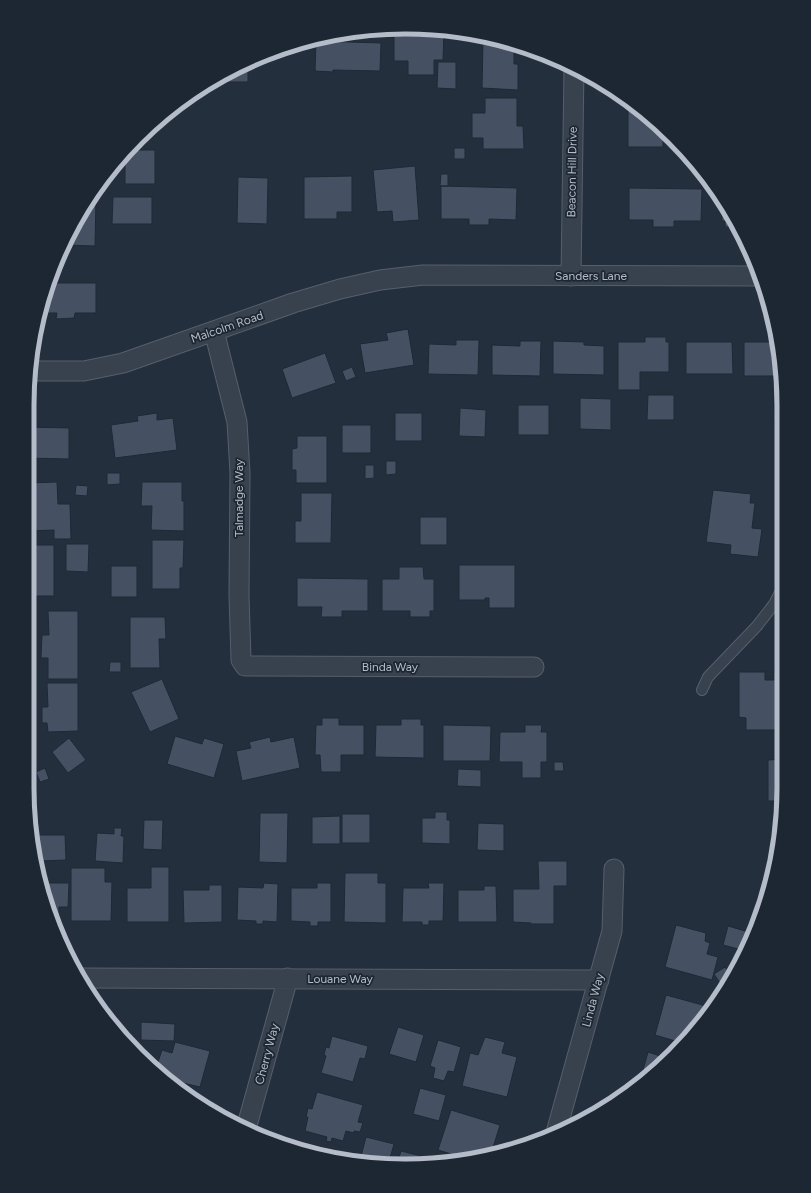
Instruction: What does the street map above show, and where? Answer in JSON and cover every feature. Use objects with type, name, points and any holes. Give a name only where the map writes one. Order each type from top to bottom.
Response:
[{"type":"street","name":"Beacon Hill Drive","points":[[571,276],[574,74]]},
{"type":"street","name":"Sanders Lane","points":[[423,275],[754,276]]},
{"type":"street","name":"Malcolm Road","points":[[36,371],[84,371],[115,364],[293,303],[380,280],[423,275]]},
{"type":"street","name":"Talmadge Way","points":[[214,331],[237,422],[240,474],[239,595],[241,660],[245,666]]},
{"type":"street","name":"Binda Way","points":[[245,666],[534,667]]},
{"type":"street","name":"Linda Way","points":[[559,1126],[612,931],[614,869]]},
{"type":"street","name":"Louane Way","points":[[87,978],[599,980]]},
{"type":"street","name":"Cherry Way","points":[[247,1124],[288,978]]},
{"type":"lane","points":[[702,690],[708,677],[757,626],[777,599]]},
{"type":"building","points":[[394,34],[444,36],[443,60],[434,60],[434,75],[408,75],[408,61],[394,61]]},
{"type":"building","points":[[331,41],[381,43],[380,71],[315,71],[316,45]]},
{"type":"building","points":[[483,42],[514,51],[514,64],[518,64],[518,90],[482,88]]},
{"type":"building","points":[[438,62],[456,62],[456,89],[437,88]]},
{"type":"building","points":[[248,69],[248,82],[224,82]]},
{"type":"building","points":[[485,98],[517,98],[517,126],[523,126],[524,149],[483,149],[483,138],[472,138],[472,113],[485,113]]},
{"type":"building","points":[[628,108],[663,138],[663,147],[628,147]]},
{"type":"building","points":[[454,148],[465,148],[465,159],[454,159]]},
{"type":"building","points":[[136,150],[155,150],[155,184],[125,184],[126,161]]},
{"type":"building","points":[[415,166],[419,220],[393,222],[392,211],[377,212],[373,170]]},
{"type":"building","points":[[441,174],[448,174],[448,186],[440,186]]},
{"type":"building","points":[[352,176],[352,212],[337,212],[337,219],[304,219],[304,177]]},
{"type":"building","points":[[238,177],[268,178],[267,224],[237,223]]},
{"type":"building","points":[[441,186],[517,188],[516,220],[489,219],[489,225],[469,225],[469,219],[441,219]]},
{"type":"building","points":[[629,188],[702,189],[701,221],[674,221],[674,227],[653,227],[653,220],[629,220]]},
{"type":"building","points":[[113,197],[152,197],[152,224],[112,224]]},
{"type":"building","points":[[96,201],[95,246],[70,245]]},
{"type":"building","points":[[722,212],[731,227],[725,227],[725,221],[722,221]]},
{"type":"building","points":[[55,283],[96,283],[96,313],[75,313],[74,318],[56,319],[57,313],[46,313]]},
{"type":"building","points":[[408,329],[414,365],[365,373],[360,344],[388,340],[386,333]]},
{"type":"building","points":[[645,337],[666,337],[666,342],[669,342],[669,372],[640,372],[640,390],[618,390],[618,342],[645,342]]},
{"type":"building","points":[[456,340],[479,340],[478,375],[428,374],[429,344],[456,345]]},
{"type":"building","points":[[520,341],[541,341],[540,376],[492,375],[492,345],[520,346]]},
{"type":"building","points":[[553,341],[584,342],[584,345],[604,346],[604,375],[553,374]]},
{"type":"building","points":[[686,342],[732,342],[733,374],[686,374]]},
{"type":"building","points":[[744,342],[772,342],[776,376],[744,376]]},
{"type":"building","points":[[325,353],[336,383],[292,398],[282,369]]},
{"type":"building","points":[[352,367],[356,377],[346,381],[342,371]]},
{"type":"building","points":[[648,395],[674,395],[674,420],[647,420]]},
{"type":"building","points":[[774,396],[777,396],[777,422],[774,422]]},
{"type":"building","points":[[580,398],[611,399],[611,430],[580,429]]},
{"type":"building","points":[[518,405],[549,405],[549,435],[518,435]]},
{"type":"building","points":[[460,408],[486,410],[485,437],[459,436]]},
{"type":"building","points":[[157,413],[157,420],[173,418],[177,450],[115,458],[111,425],[138,421],[137,416]]},
{"type":"building","points":[[395,413],[422,413],[422,441],[395,441]]},
{"type":"building","points":[[342,425],[371,425],[371,453],[342,453]]},
{"type":"building","points":[[34,427],[69,428],[69,459],[34,458]]},
{"type":"building","points":[[297,436],[327,436],[327,483],[296,483],[296,470],[292,470],[292,449],[297,448]]},
{"type":"building","points":[[386,461],[396,461],[396,474],[386,475]]},
{"type":"building","points":[[365,465],[374,465],[374,478],[365,479]]},
{"type":"building","points":[[107,473],[120,473],[120,484],[107,485]]},
{"type":"building","points":[[57,482],[58,504],[70,504],[71,539],[54,539],[54,530],[34,531],[34,483]]},
{"type":"building","points":[[142,482],[182,482],[182,501],[184,501],[184,531],[151,530],[152,506],[141,506]]},
{"type":"building","points":[[76,485],[88,486],[87,496],[75,495]]},
{"type":"building","points":[[713,490],[751,494],[750,503],[755,503],[752,528],[762,529],[758,557],[730,554],[731,545],[706,542]]},
{"type":"building","points":[[301,493],[332,493],[331,543],[295,543],[295,521],[301,521]]},
{"type":"building","points":[[420,517],[447,517],[447,545],[420,545]]},
{"type":"building","points":[[152,540],[184,540],[183,568],[180,568],[180,589],[152,589]]},
{"type":"building","points":[[66,544],[89,544],[88,572],[66,571]]},
{"type":"building","points":[[34,545],[54,545],[54,596],[34,596]]},
{"type":"building","points":[[459,565],[515,565],[515,608],[489,608],[489,598],[485,598],[485,600],[459,600]]},
{"type":"building","points":[[111,566],[137,566],[137,597],[111,597]]},
{"type":"building","points":[[399,567],[423,567],[424,579],[434,579],[434,611],[430,611],[430,617],[410,617],[410,611],[382,611],[382,579],[399,579]]},
{"type":"building","points":[[297,578],[368,579],[368,611],[342,611],[342,617],[321,617],[322,607],[297,607]]},
{"type":"building","points":[[48,611],[78,611],[78,679],[48,679],[48,658],[41,658],[42,635],[49,635]]},
{"type":"building","points":[[130,617],[165,617],[166,639],[159,639],[160,668],[130,668]]},
{"type":"building","points":[[110,662],[121,662],[121,672],[109,672]]},
{"type":"building","points":[[739,672],[765,672],[765,680],[774,680],[774,672],[777,672],[776,730],[746,730],[746,718],[739,717]]},
{"type":"building","points":[[162,679],[179,719],[150,732],[131,692]]},
{"type":"building","points":[[47,683],[78,683],[78,731],[48,732],[47,723],[42,723],[42,707],[48,707]]},
{"type":"building","points":[[322,718],[339,718],[339,725],[364,725],[364,755],[341,755],[341,772],[321,772],[320,755],[315,755],[316,725],[322,725]]},
{"type":"building","points":[[401,719],[421,719],[421,725],[424,725],[424,758],[375,757],[376,725],[401,725]]},
{"type":"building","points":[[443,725],[491,726],[490,761],[443,761]]},
{"type":"building","points":[[525,725],[542,725],[541,732],[547,732],[547,762],[541,762],[541,778],[522,778],[522,762],[499,762],[500,732],[525,732]]},
{"type":"building","points":[[175,736],[202,744],[204,738],[224,744],[214,778],[167,764]]},
{"type":"building","points":[[270,737],[271,742],[294,737],[300,768],[242,781],[236,751],[251,748],[249,742]]},
{"type":"building","points":[[69,738],[86,760],[68,773],[52,752]]},
{"type":"building","points":[[777,759],[776,801],[768,801],[768,760]]},
{"type":"building","points":[[554,762],[563,762],[564,771],[554,771]]},
{"type":"building","points":[[45,768],[49,779],[40,782],[36,772]]},
{"type":"building","points":[[458,769],[481,770],[481,787],[457,786]]},
{"type":"building","points":[[435,812],[447,812],[447,820],[450,820],[450,844],[422,843],[422,818],[435,818]]},
{"type":"building","points":[[260,813],[288,813],[287,863],[259,862]]},
{"type":"building","points":[[342,814],[370,814],[370,843],[342,843]]},
{"type":"building","points":[[340,816],[340,844],[312,844],[312,817]]},
{"type":"building","points":[[144,820],[163,820],[162,850],[143,849]]},
{"type":"building","points":[[478,823],[504,824],[504,851],[477,850]]},
{"type":"building","points":[[114,828],[122,828],[121,836],[124,836],[123,863],[95,861],[97,833],[114,834]]},
{"type":"building","points":[[37,835],[65,835],[66,860],[41,861]]},
{"type":"building","points":[[538,861],[567,861],[567,886],[554,886],[554,924],[513,922],[513,889],[539,889]]},
{"type":"building","points":[[151,867],[169,867],[169,922],[127,922],[127,888],[151,888]]},
{"type":"building","points":[[71,868],[105,868],[105,882],[112,882],[111,921],[71,921]]},
{"type":"building","points":[[345,873],[378,873],[378,883],[386,883],[386,923],[344,922]]},
{"type":"building","points":[[47,883],[69,883],[68,907],[59,907],[59,921]]},
{"type":"building","points":[[264,883],[278,884],[277,922],[263,921],[263,924],[256,924],[256,921],[237,920],[238,887],[263,888]]},
{"type":"building","points":[[317,883],[331,883],[331,922],[318,922],[318,926],[310,926],[310,922],[291,921],[291,888],[317,888]]},
{"type":"building","points":[[428,883],[444,883],[443,921],[429,921],[429,925],[422,925],[422,922],[402,922],[403,888],[429,888]]},
{"type":"building","points":[[209,885],[222,885],[222,922],[184,923],[183,890],[209,890]]},
{"type":"building","points":[[484,886],[496,886],[497,922],[458,922],[458,890],[484,890]]},
{"type":"building","points":[[676,925],[706,933],[705,941],[710,943],[707,954],[718,957],[712,980],[665,967]]},
{"type":"building","points":[[728,926],[748,932],[740,949],[723,945]]},
{"type":"building","points":[[725,967],[728,971],[720,983],[714,974]]},
{"type":"building","points":[[666,995],[706,1006],[676,1041],[655,1035]]},
{"type":"building","points":[[141,1022],[175,1024],[174,1041],[141,1040]]},
{"type":"building","points":[[398,1027],[424,1035],[416,1062],[389,1054]]},
{"type":"building","points":[[332,1036],[368,1046],[365,1059],[360,1058],[353,1082],[321,1073],[326,1056],[324,1055],[326,1047],[329,1048]]},
{"type":"building","points":[[485,1037],[505,1042],[502,1053],[517,1057],[507,1097],[462,1086],[470,1053],[478,1055]]},
{"type":"building","points":[[438,1040],[461,1047],[454,1072],[448,1071],[444,1081],[433,1078],[435,1068],[430,1066]]},
{"type":"building","points":[[175,1042],[210,1051],[200,1087],[179,1082],[157,1064],[162,1050],[172,1053]]},
{"type":"building","points":[[648,1052],[661,1056],[650,1067],[642,1074]]},
{"type":"building","points":[[420,1088],[446,1095],[439,1121],[413,1114]]},
{"type":"building","points":[[317,1092],[363,1105],[358,1122],[363,1123],[360,1132],[354,1131],[354,1133],[346,1131],[343,1141],[332,1138],[331,1142],[326,1141],[327,1137],[305,1131],[308,1108],[312,1109]]},
{"type":"building","points":[[451,1110],[500,1125],[493,1148],[457,1156],[438,1150]]},
{"type":"building","points":[[366,1137],[394,1144],[390,1158],[361,1156]]},
{"type":"building","points":[[401,1151],[425,1157],[425,1158],[399,1159]]}]
